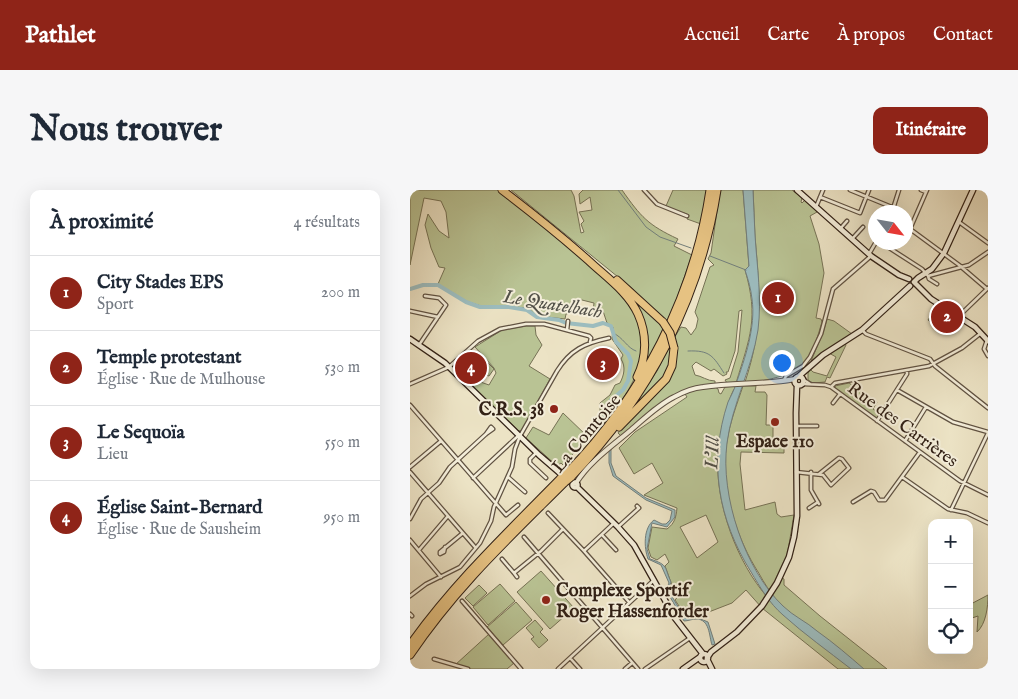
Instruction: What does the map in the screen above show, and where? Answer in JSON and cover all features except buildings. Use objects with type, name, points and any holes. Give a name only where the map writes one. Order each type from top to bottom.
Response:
[{"type":"highway","points":[[502,190],[572,246],[616,286],[634,306],[644,330],[645,350],[642,365],[614,419]]},
{"type":"highway","points":[[509,190],[580,248],[659,318],[670,333],[674,348],[672,366],[666,379],[604,444],[594,452]]},
{"type":"highway","name":"La Comtoise","points":[[410,645],[432,614],[466,574],[569,480],[581,458],[614,419],[648,366],[674,316],[695,257],[710,190]]},
{"type":"highway","name":"La Comtoise","points":[[410,655],[470,577],[569,480],[594,452],[637,396],[679,318],[701,260],[717,190]]},
{"type":"main road","points":[[797,190],[870,255],[911,282],[931,299],[968,321],[984,338]]},
{"type":"main road","points":[[688,669],[747,622],[762,606],[777,583],[790,552],[797,516],[796,426],[800,381],[810,365],[862,330],[911,282],[927,274],[935,266],[944,253],[957,221],[973,190]]},
{"type":"main road","points":[[410,339],[449,367],[626,535],[634,545],[671,612],[711,669]]},
{"type":"main road","points":[[683,669],[703,658]]},
{"type":"street","points":[[644,190],[657,204],[687,216]]},
{"type":"street","points":[[816,207],[823,190]]},
{"type":"street","points":[[851,190],[886,205]]},
{"type":"street","points":[[820,197],[860,213],[869,190]]},
{"type":"street","points":[[895,205],[900,190]]},
{"type":"street","points":[[913,222],[926,191],[921,190]]},
{"type":"street","points":[[840,228],[847,221]]},
{"type":"street","points":[[957,221],[988,243]]},
{"type":"street","points":[[852,239],[863,227]]},
{"type":"street","points":[[913,231],[988,288],[959,316]]},
{"type":"street","points":[[786,380],[786,376],[803,366],[810,357],[821,334],[833,288],[870,255],[872,250]]},
{"type":"street","points":[[892,250],[927,274],[929,279],[937,284]]},
{"type":"street","points":[[927,274],[972,263],[988,252]]},
{"type":"street","points":[[419,345],[446,305],[439,298],[425,296]]},
{"type":"street","points":[[410,311],[438,317]]},
{"type":"street","points":[[410,384],[449,367],[478,341],[500,329],[536,323],[589,336],[591,338],[590,342]]},
{"type":"street","points":[[567,330],[568,323]]},
{"type":"street","points":[[862,330],[866,334],[930,359],[988,408]]},
{"type":"street","points":[[569,480],[582,474],[611,446],[657,408],[674,397],[696,388],[786,380],[831,387],[835,384],[929,366],[984,338],[988,333]]},
{"type":"street","points":[[410,596],[426,584],[460,567],[480,543],[491,521],[495,503],[508,477],[520,436],[563,362],[582,346],[590,342],[609,338]]},
{"type":"street","points":[[984,338],[984,349],[988,356]]},
{"type":"street","points":[[877,421],[897,390],[907,370]]},
{"type":"street","name":"Rue des Carrières","points":[[831,387],[963,483],[988,495]]},
{"type":"street","points":[[897,390],[952,422],[988,432],[951,510]]},
{"type":"street","points":[[833,403],[840,394]]},
{"type":"street","points":[[410,405],[506,515],[518,505]]},
{"type":"street","points":[[905,441],[926,407]]},
{"type":"street","points":[[796,426],[817,426]]},
{"type":"street","points":[[410,519],[414,514],[417,504],[439,483],[450,467],[486,434]]},
{"type":"street","points":[[473,478],[516,437],[520,436]]},
{"type":"street","points":[[410,468],[441,441]]},
{"type":"street","points":[[537,452],[530,459],[530,463],[546,478]]},
{"type":"street","points":[[853,502],[871,491],[874,492],[879,500],[885,500],[920,452]]},
{"type":"street","points":[[796,472],[822,474],[832,484],[848,471],[849,467],[842,458],[839,458],[822,474]]},
{"type":"street","points":[[410,472],[475,547]]},
{"type":"street","points":[[809,508],[818,503],[811,490],[811,472]]},
{"type":"street","points":[[508,477],[525,492]]},
{"type":"street","points":[[902,477],[943,506],[951,510],[967,513],[988,523]]},
{"type":"street","points":[[584,551],[602,535],[639,508],[638,506]]},
{"type":"street","points":[[548,513],[629,602]]},
{"type":"street","points":[[419,550],[448,516]]},
{"type":"street","points":[[514,572],[564,529]]},
{"type":"street","points":[[445,548],[462,533]]},
{"type":"street","points":[[602,535],[616,550]]},
{"type":"street","points":[[524,537],[638,669]]},
{"type":"street","points":[[410,540],[441,577]]},
{"type":"street","points":[[502,559],[517,577]]},
{"type":"street","points":[[558,669],[654,580]]},
{"type":"street","points":[[462,601],[521,669]]},
{"type":"street","points":[[645,669],[690,638]]},
{"type":"street","points":[[570,658],[580,669]]},
{"type":"street","points":[[434,659],[468,669]]},
{"type":"street","points":[[625,669],[632,663]]},
{"type":"green space","points":[[410,190],[499,190],[610,282],[626,299],[634,290],[511,190],[571,190],[574,196],[581,233],[584,232],[581,224],[584,221],[579,212],[592,210],[590,197],[580,204],[579,194],[583,190],[622,190],[646,219],[659,229],[678,239],[674,246],[692,255],[675,304],[641,373],[644,340],[639,366],[633,381],[621,402],[601,427],[598,424],[600,403],[610,395],[615,385],[620,383],[624,368],[621,359],[623,355],[612,339],[613,327],[607,323],[603,311],[593,311],[594,303],[578,299],[571,313],[566,314],[565,319],[538,316],[527,308],[481,306],[466,301],[438,284],[445,268],[439,267],[431,248],[425,225],[428,214],[439,231],[449,238],[446,212],[441,201],[424,198],[410,265]]},
{"type":"green space","points":[[673,190],[708,190],[701,224],[687,219],[689,215],[681,214],[666,206]]},
{"type":"green space","points":[[720,190],[743,190],[749,266],[745,270],[752,315],[749,340],[736,383],[727,383],[725,380],[730,378],[738,352],[742,310],[739,311],[735,351],[728,372],[726,372],[727,374],[723,376],[714,369],[711,371],[696,362],[692,366],[695,375],[715,381],[715,387],[721,394],[725,387],[736,386],[728,405],[718,457],[720,494],[730,532],[747,568],[768,598],[772,593],[747,553],[735,523],[730,507],[725,473],[728,434],[743,386],[756,386],[755,392],[765,392],[767,395],[766,425],[773,425],[773,438],[784,438],[784,453],[741,452],[740,464],[745,510],[775,502],[777,514],[781,517],[794,515],[787,556],[779,576],[784,579],[784,585],[887,669],[838,669],[762,608],[746,590],[732,603],[701,615],[687,618],[675,600],[681,593],[678,587],[673,588],[665,566],[669,562],[665,554],[657,560],[651,557],[648,548],[652,527],[667,529],[675,520],[677,508],[644,495],[663,483],[652,463],[634,474],[619,448],[635,432],[687,397],[683,391],[654,407],[621,436],[618,433],[626,422],[666,382],[674,338],[681,327],[686,328],[691,335],[696,328],[698,319],[695,312],[710,267],[714,265],[708,259],[711,253]],"holes":[[[706,515],[718,542],[697,558],[680,527]]]},
{"type":"green space","points":[[753,190],[792,190],[802,198],[802,203],[805,200],[817,212],[810,216],[819,244],[824,273],[816,318],[821,319],[822,322],[816,342],[806,361],[801,366],[778,377],[745,382],[755,344],[759,310]]},
{"type":"green space","points":[[937,307],[952,314],[938,329],[928,320]]},
{"type":"green space","points":[[827,319],[834,321],[852,334],[811,361],[823,333]]},
{"type":"green space","points":[[535,326],[536,335],[542,345],[529,366],[550,379],[522,430],[519,431],[466,380],[472,379],[489,385],[496,373],[494,368],[475,347],[502,330]]},
{"type":"green space","points":[[672,341],[673,347],[667,375],[623,421],[657,371]]},
{"type":"green space","points":[[845,343],[846,345],[830,378],[827,377],[825,382],[813,383],[808,380],[810,369],[813,372],[827,376],[836,357],[829,353]]},
{"type":"green space","points":[[482,357],[494,369],[489,376],[480,373],[479,362]]},
{"type":"green space","points":[[849,383],[877,402],[873,409],[880,414],[878,418],[835,388],[835,386]]},
{"type":"green space","points":[[563,413],[588,437],[563,465],[561,463],[557,466],[526,438],[533,427],[549,435]]},
{"type":"green space","name":"Complexe Sportif Roger Hassenforder","points":[[541,571],[574,608],[550,629],[517,592]]},
{"type":"green space","points":[[500,584],[515,601],[488,625],[473,607]]},
{"type":"green space","points":[[479,585],[487,593],[473,606],[465,598]]},
{"type":"green space","points":[[988,595],[987,610],[977,632],[978,616],[973,618],[973,603]]},
{"type":"green space","points":[[516,602],[532,620],[503,645],[487,627]]},
{"type":"green space","points":[[535,620],[543,629],[540,632],[548,640],[539,648],[531,639],[534,637],[526,628]]},
{"type":"green space","points":[[489,634],[514,663],[507,669],[470,669],[455,665]]},
{"type":"water","name":"L'Ill","points":[[743,190],[753,190],[759,318],[755,344],[733,414],[727,443],[727,486],[732,508],[738,531],[747,553],[769,591],[787,610],[829,640],[864,669],[851,669],[799,629],[773,605],[761,589],[740,552],[724,511],[718,468],[722,424],[746,353],[753,310],[752,295],[745,270],[749,266]]},
{"type":"water","points":[[611,448],[611,463],[616,476],[646,498],[675,510],[675,517],[667,527],[652,523],[647,549],[650,559],[665,567],[671,582],[668,590],[685,618],[696,617],[708,622],[715,644],[712,645],[704,622],[696,619],[684,621],[666,590],[669,583],[661,565],[648,559],[645,544],[646,533],[650,524],[654,520],[666,524],[670,520],[672,511],[646,500],[613,476],[609,463],[609,450]]},
{"type":"waterway","points":[[618,190],[646,227],[660,237],[691,248]]},
{"type":"waterway","points":[[710,256],[746,270]]},
{"type":"waterway","name":"Le Quatelbach","points":[[410,289],[423,285],[438,285],[466,302],[480,307],[509,307],[527,310],[537,317],[559,320],[566,323],[593,326],[603,323],[611,326],[616,342],[628,354],[631,361],[628,381],[623,390],[611,400],[600,429]]},
{"type":"waterway","points":[[613,333],[636,351]]},
{"type":"waterway","points":[[688,351],[710,355],[724,373]]},
{"type":"place","name":"City Stades EPS","points":[[778,298]]},
{"type":"place","name":"Temple protestant","points":[[947,317]]},
{"type":"place","name":"Le Sequoïa","points":[[603,364]]},
{"type":"place","name":"Église Saint-Bernard","points":[[471,368]]},
{"type":"place","name":"C.R.S. 38","points":[[554,409]]},
{"type":"place","name":"Espace 110","points":[[775,422]]},
{"type":"place","name":"Complexe Sportif Roger Hassenforder","points":[[546,600]]}]
